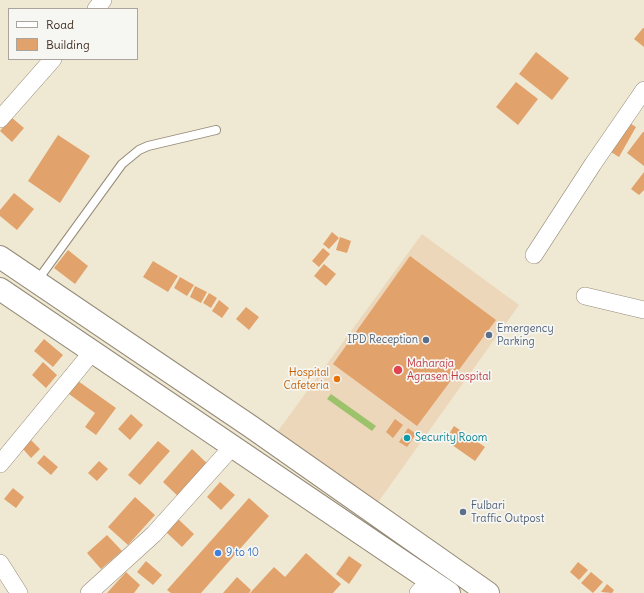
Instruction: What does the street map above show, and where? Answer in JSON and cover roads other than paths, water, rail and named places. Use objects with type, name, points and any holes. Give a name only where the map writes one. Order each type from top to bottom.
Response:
[{"type":"highway","points":[[0,257],[244,422],[482,589],[499,593]]},
{"type":"highway","points":[[0,289],[233,446],[424,587],[449,593]]},
{"type":"street","points":[[97,8],[103,0]]},
{"type":"street","points":[[0,119],[52,60]]},
{"type":"street","points":[[534,255],[593,164],[644,90]]},
{"type":"street","points":[[585,296],[644,310]]},
{"type":"street","points":[[0,464],[93,351]]},
{"type":"street","points":[[89,593],[154,534],[233,446]]},
{"type":"street","points":[[0,563],[19,593]]},
{"type":"lane","points":[[37,281],[122,164],[130,157],[148,146],[216,130]]},
{"type":"place","name":"Emergency Parking","points":[[489,335]]},
{"type":"place","name":"IPD Reception","points":[[426,340]]},
{"type":"place","name":"Maharaja Agrasen Hospital","points":[[398,370]]},
{"type":"place","name":"Hospital Cafeteria","points":[[337,379]]},
{"type":"place","name":"Security Room","points":[[407,438]]},
{"type":"place","name":"Fulbari Traffic Outpost","points":[[463,512]]},
{"type":"place","name":"9 to 10","points":[[218,553]]}]
